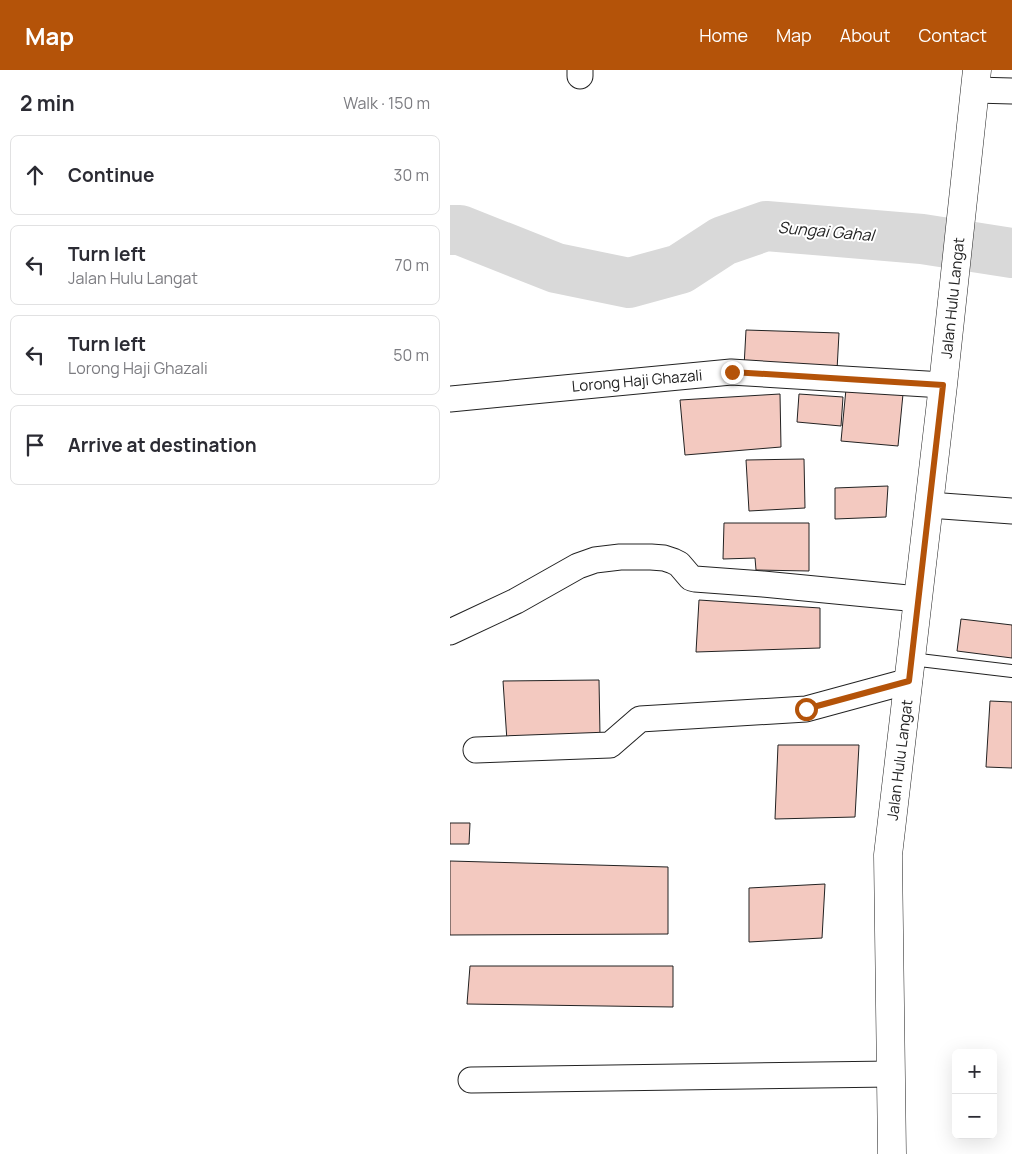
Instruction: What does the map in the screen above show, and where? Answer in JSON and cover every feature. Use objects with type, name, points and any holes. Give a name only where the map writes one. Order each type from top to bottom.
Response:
[{"type":"street","points":[[976,80],[1012,91]]},
{"type":"street","name":"Jalan Hulu Langat","points":[[892,1154],[888,855],[951,318],[976,80]]},
{"type":"street","name":"Lorong Haji Ghazali","points":[[450,399],[732,372],[943,385]]},
{"type":"street","points":[[929,505],[1012,511]]},
{"type":"street","points":[[450,632],[516,602],[578,566],[595,560],[620,558],[664,558],[679,564],[691,578],[695,579],[918,599]]},
{"type":"street","points":[[476,750],[610,745],[640,719],[806,709],[910,670]]},
{"type":"street","points":[[471,1080],[891,1074]]},
{"type":"lane","points":[[910,670],[1012,670]]},
{"type":"building","points":[[746,330],[839,333],[837,370],[744,367]]},
{"type":"building","points":[[846,389],[903,394],[898,446],[841,441]]},
{"type":"building","points":[[780,394],[781,447],[685,455],[680,400]]},
{"type":"building","points":[[799,394],[843,397],[841,426],[797,422]]},
{"type":"building","points":[[804,459],[805,508],[749,511],[746,460]]},
{"type":"building","points":[[888,486],[886,517],[835,519],[835,488]]},
{"type":"building","points":[[724,523],[809,523],[809,571],[756,570],[755,558],[723,559]]},
{"type":"building","points":[[699,600],[820,608],[820,648],[696,652]]},
{"type":"building","points":[[961,619],[1012,625],[1012,658],[957,651]]},
{"type":"building","points":[[599,680],[600,735],[507,741],[503,681]]},
{"type":"building","points":[[990,701],[1012,702],[1012,768],[986,767]]},
{"type":"building","points":[[778,745],[859,745],[855,817],[775,819]]},
{"type":"building","points":[[450,823],[470,823],[469,844],[450,844]]},
{"type":"building","points":[[450,861],[668,867],[668,934],[450,935]]},
{"type":"building","points":[[825,884],[822,938],[749,942],[749,888]]},
{"type":"building","points":[[470,966],[673,966],[673,1007],[467,1004]]},
{"type":"waterway","name":"Sungai Gahal","points":[[450,230],[460,230],[556,268],[629,283],[680,269],[723,241],[766,226],[922,239],[1012,253]]},
{"type":"route","points":[[732,372],[943,385],[909,681],[806,709]]}]
